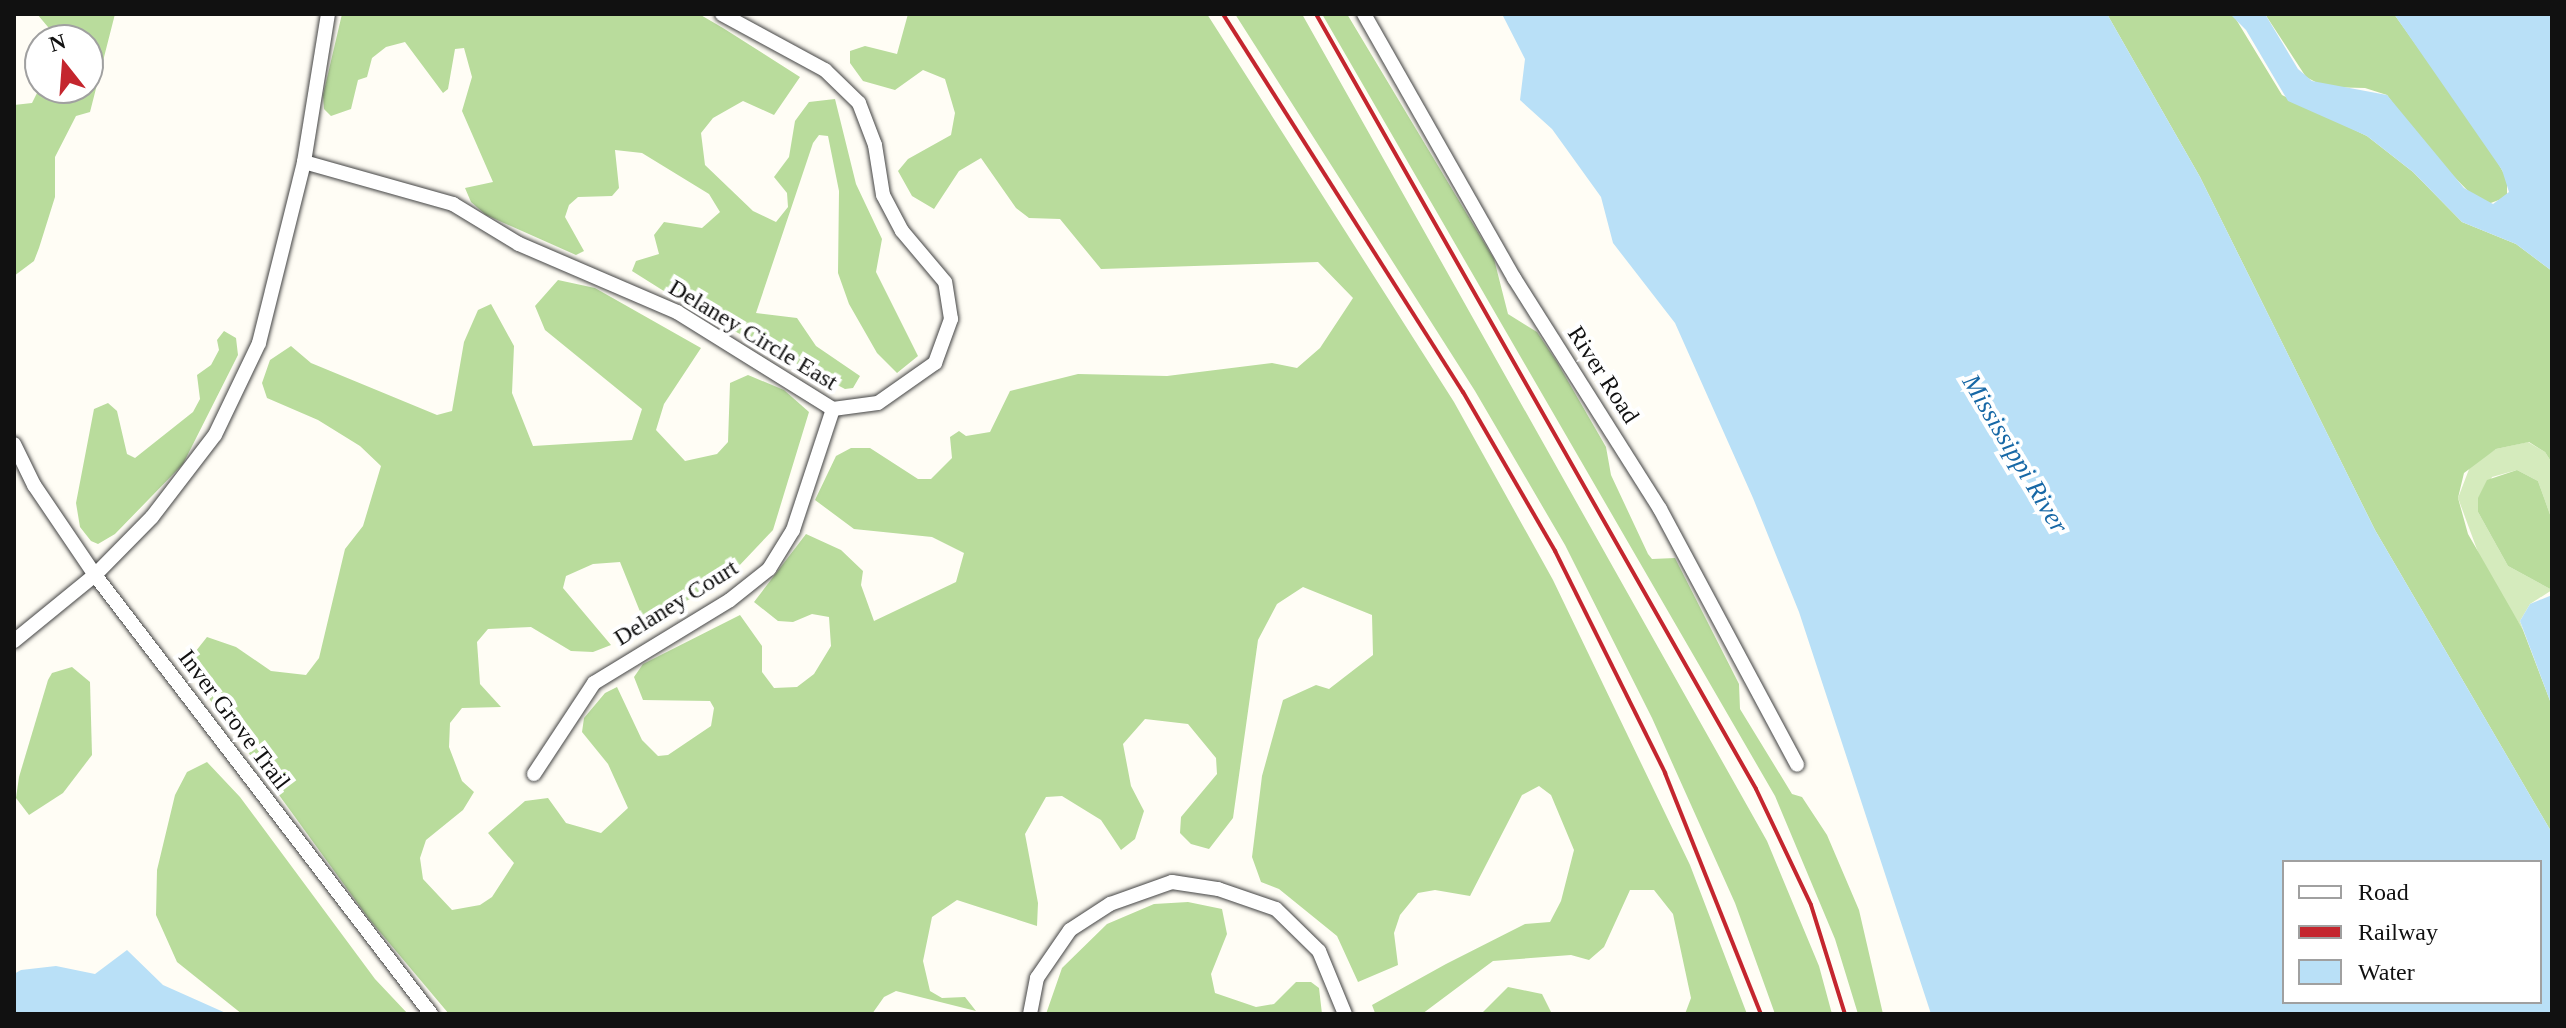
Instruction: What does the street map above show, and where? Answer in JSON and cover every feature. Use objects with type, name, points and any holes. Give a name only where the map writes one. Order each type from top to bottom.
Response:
[{"type":"street","points":[[14,641],[95,575],[152,517],[215,435],[259,343],[304,162],[328,14]]},
{"type":"street","name":"Delaney Circle East","points":[[304,162],[453,204],[519,244],[677,312],[833,409],[878,403],[935,363],[951,319],[945,282],[902,231],[883,195],[875,145],[859,103],[825,70],[722,14]]},
{"type":"street","name":"River Road","points":[[1364,14],[1514,278],[1660,509],[1797,765]]},
{"type":"street","name":"Delaney Court","points":[[534,774],[594,683],[730,600],[769,569],[793,530],[833,409]]},
{"type":"street","name":"Inver Grove Trail","points":[[14,444],[34,485],[95,575],[431,1014]]},
{"type":"street","points":[[1030,1014],[1037,978],[1070,930],[1110,904],[1172,882],[1218,889],[1276,909],[1319,951],[1345,1014]]},
{"type":"green space","points":[[37,14],[115,14],[104,57],[104,24],[45,24]]},
{"type":"green space","points":[[342,14],[699,14],[723,28],[800,77],[774,115],[743,101],[713,118],[701,133],[705,165],[753,211],[776,222],[788,207],[787,193],[774,177],[789,157],[795,121],[809,102],[835,99],[856,184],[882,239],[876,272],[918,356],[897,373],[877,353],[849,304],[838,273],[839,191],[828,136],[819,135],[813,143],[756,313],[797,318],[816,346],[860,376],[853,388],[845,389],[694,310],[632,271],[636,261],[659,254],[654,235],[664,222],[702,228],[720,212],[709,194],[642,153],[615,150],[619,188],[612,196],[578,197],[569,205],[565,217],[584,251],[576,255],[486,215],[471,202],[465,188],[493,182],[462,111],[472,77],[464,48],[455,49],[448,89],[443,93],[405,42],[386,47],[372,58],[367,77],[358,80],[351,109],[331,116],[324,109],[323,95]]},
{"type":"green space","points":[[908,14],[1207,14],[1454,402],[1553,580],[1690,865],[1747,1014],[1685,1014],[1691,998],[1673,914],[1654,890],[1630,890],[1604,947],[1589,960],[1571,955],[1493,961],[1422,1014],[1375,1013],[1372,1005],[1446,964],[1525,924],[1550,922],[1561,901],[1574,850],[1551,795],[1539,786],[1522,795],[1470,896],[1435,890],[1418,893],[1400,915],[1394,933],[1398,965],[1358,982],[1337,936],[1279,889],[1261,882],[1252,857],[1262,776],[1283,700],[1316,685],[1329,689],[1373,655],[1372,615],[1303,587],[1277,604],[1258,640],[1233,818],[1209,849],[1191,844],[1180,833],[1181,817],[1217,774],[1216,758],[1188,724],[1145,719],[1123,744],[1131,786],[1144,811],[1135,839],[1121,850],[1101,820],[1062,796],[1046,797],[1025,834],[1038,903],[1037,926],[957,900],[932,917],[923,961],[930,991],[942,998],[965,997],[976,1011],[896,991],[884,997],[872,1014],[449,1014],[369,919],[205,693],[188,661],[207,637],[236,647],[271,671],[306,675],[319,658],[345,549],[363,526],[381,466],[360,446],[318,420],[267,398],[262,383],[270,360],[291,346],[311,363],[437,415],[452,411],[464,342],[478,310],[491,304],[514,346],[512,393],[533,446],[632,440],[642,409],[545,330],[535,306],[558,280],[595,288],[701,348],[664,404],[656,430],[685,461],[717,454],[728,442],[730,383],[748,375],[784,390],[809,412],[773,530],[719,587],[643,619],[620,562],[593,564],[566,576],[563,588],[611,645],[593,652],[571,651],[531,627],[488,629],[477,642],[480,684],[501,707],[462,708],[450,723],[449,747],[462,781],[474,792],[463,810],[426,840],[420,858],[423,879],[452,910],[480,905],[492,897],[514,863],[488,833],[525,801],[548,798],[566,823],[601,833],[628,808],[608,764],[582,732],[584,718],[605,693],[617,687],[642,740],[658,756],[668,755],[711,726],[714,708],[710,701],[643,700],[634,677],[643,664],[740,615],[762,646],[762,672],[774,688],[797,687],[814,674],[831,646],[829,617],[812,614],[793,622],[778,621],[754,602],[806,534],[841,550],[863,571],[861,585],[874,621],[956,582],[964,553],[932,537],[854,529],[815,500],[836,456],[851,448],[870,448],[918,479],[931,479],[952,458],[950,437],[959,431],[966,436],[990,432],[1010,391],[1078,374],[1167,376],[1272,363],[1297,368],[1320,348],[1353,298],[1318,262],[1101,269],[1060,219],[1029,218],[1016,208],[981,158],[959,171],[934,209],[912,196],[898,171],[908,159],[951,135],[955,113],[945,79],[923,70],[895,90],[863,81],[850,63],[850,51],[865,46],[897,54]]},
{"type":"green space","points":[[1235,14],[1302,14],[1767,841],[1819,966],[1832,1014],[1775,1014],[1735,903],[1652,718],[1565,545],[1475,391]]},
{"type":"green space","points":[[1322,14],[1347,14],[1494,259],[1508,314],[1537,332],[1606,447],[1611,475],[1648,554],[1652,559],[1675,558],[1739,684],[1740,709],[1792,794],[1802,797],[1827,835],[1859,910],[1883,1014],[1858,1014],[1835,939],[1775,796]]},
{"type":"green space","points":[[2107,14],[2234,16],[2282,95],[2367,136],[2413,172],[2462,222],[2516,244],[2552,271],[2552,463],[2545,452],[2529,442],[2496,449],[2464,473],[2458,498],[2468,534],[2523,630],[2552,706],[2552,833],[2375,530],[2200,177]]},
{"type":"green space","points":[[2265,14],[2394,14],[2489,147],[2507,179],[2507,197],[2488,204],[2472,195],[2426,148],[2387,95],[2365,88],[2325,87],[2306,77]]},
{"type":"green space","points":[[92,104],[90,112],[76,116],[55,157],[55,197],[34,261],[14,276],[14,105]]},
{"type":"green space","points":[[224,331],[236,338],[238,355],[183,464],[115,534],[98,544],[91,541],[80,527],[76,503],[94,409],[108,403],[117,411],[127,454],[135,458],[193,412],[200,399],[197,375],[211,365],[219,350],[217,340]]},
{"type":"green space","points":[[2528,442],[2545,452],[2552,463],[2552,520],[2538,481],[2517,470],[2492,477],[2478,512],[2508,566],[2552,590],[2530,604],[2520,621],[2523,630],[2482,563],[2458,498],[2471,464],[2496,449]]},
{"type":"green space","points":[[2517,470],[2538,481],[2552,520],[2552,590],[2508,566],[2478,512],[2478,498],[2487,480]]},
{"type":"green space","points":[[72,667],[90,682],[92,755],[63,793],[29,815],[16,798],[19,777],[48,680],[52,673]]},
{"type":"green space","points":[[207,762],[240,797],[375,979],[408,1014],[242,1014],[177,962],[156,915],[157,870],[175,795],[187,772]]},
{"type":"green space","points":[[1188,902],[1222,909],[1227,934],[1211,974],[1215,993],[1256,1007],[1274,1004],[1296,982],[1311,982],[1319,988],[1322,1014],[1046,1014],[1062,968],[1107,924],[1154,904]]},
{"type":"green space","points":[[1508,987],[1542,994],[1552,1014],[1481,1014]]},
{"type":"water","name":"Mississippi River","points":[[1502,14],[2107,14],[2200,177],[2375,530],[2552,833],[2552,1014],[1931,1014],[1799,612],[1753,498],[1675,323],[1613,243],[1601,197],[1552,129],[1520,100],[1525,59]]},
{"type":"water","points":[[2230,14],[2265,14],[2298,69],[2312,81],[2387,95],[2464,188],[2493,204],[2509,192],[2502,170],[2394,14],[2552,14],[2552,271],[2516,244],[2462,222],[2413,172],[2367,136],[2288,101],[2246,30]]},
{"type":"water","points":[[2552,595],[2552,706],[2520,621],[2530,604]]},
{"type":"water","points":[[127,950],[163,985],[228,1014],[14,1014],[14,974],[21,970],[56,966],[95,974]]},
{"type":"railway","points":[[1223,14],[1463,392],[1555,551],[1665,773],[1761,1014]]},
{"type":"railway","points":[[1316,14],[1756,789],[1811,905],[1845,1014]]}]
